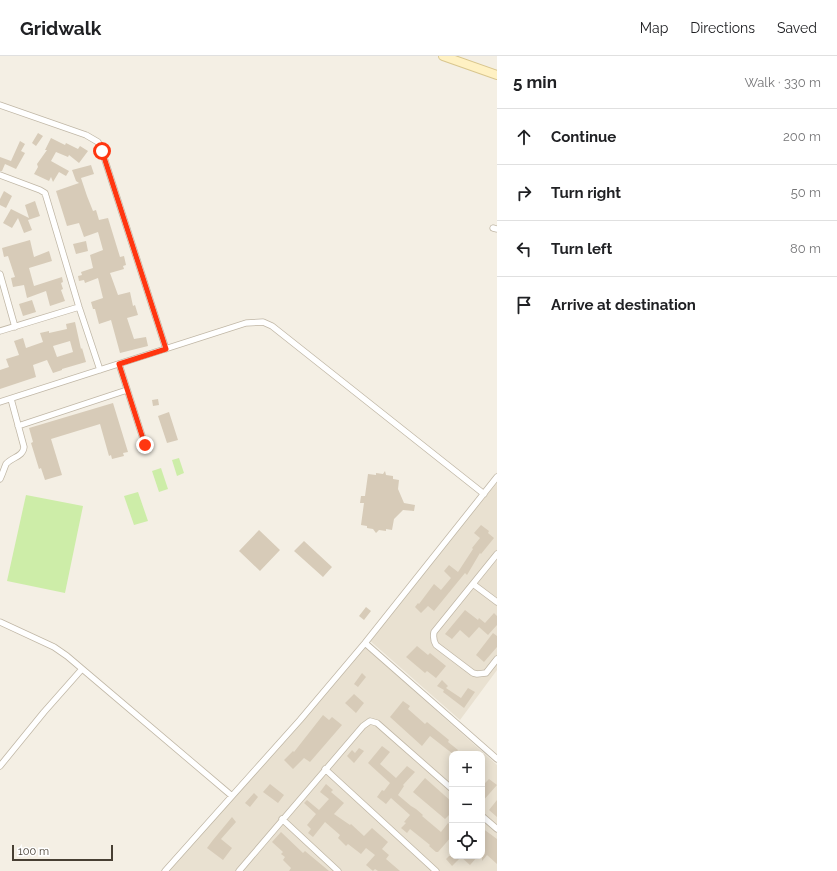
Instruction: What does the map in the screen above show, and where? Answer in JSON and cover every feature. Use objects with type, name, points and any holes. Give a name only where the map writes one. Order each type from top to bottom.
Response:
[{"type":"street","points":[[443,56],[497,75]]},
{"type":"street","points":[[0,104],[86,136],[98,142],[166,349]]},
{"type":"street","points":[[0,175],[45,193],[79,307],[100,370]]},
{"type":"street","points":[[0,274],[15,327]]},
{"type":"street","points":[[0,331],[79,307]]},
{"type":"street","points":[[0,402],[246,323],[263,322],[272,326],[484,494]]},
{"type":"street","points":[[119,364],[145,445]]},
{"type":"street","points":[[18,426],[127,390]]},
{"type":"street","points":[[0,479],[6,465],[10,460],[20,456],[24,450],[11,399]]},
{"type":"street","points":[[165,871],[300,720],[365,643],[497,477]]},
{"type":"street","points":[[497,554],[434,632],[434,641],[436,645],[473,673],[486,673],[497,659]]},
{"type":"street","points":[[473,584],[497,602]]},
{"type":"street","points":[[0,622],[54,647],[67,656],[232,796]]},
{"type":"street","points":[[365,643],[497,759]]},
{"type":"street","points":[[0,766],[44,712],[82,669]]},
{"type":"street","points":[[239,871],[325,769],[363,726],[370,721],[377,723],[450,787]]},
{"type":"street","points":[[325,769],[436,871]]},
{"type":"street","points":[[282,819],[338,871]]},
{"type":"street","points":[[485,819],[497,829]]},
{"type":"shaded area","points":[[497,478],[497,670],[460,720],[368,639]]},
{"type":"shaded area","points":[[363,645],[481,751],[449,751],[449,859],[485,859],[485,754],[497,765],[497,871],[161,871]]},
{"type":"green space","points":[[179,458],[184,473],[177,476],[172,460]]},
{"type":"green space","points":[[161,468],[168,489],[159,492],[152,471]]},
{"type":"green space","points":[[138,492],[148,521],[134,525],[124,496]]},
{"type":"green space","points":[[26,495],[83,506],[65,593],[7,581]]},
{"type":"building","points":[[38,133],[43,136],[36,146],[32,143]]},
{"type":"building","points":[[51,138],[65,145],[66,143],[78,149],[80,146],[88,151],[79,163],[69,155],[68,157],[56,152],[51,161],[69,171],[66,176],[59,172],[53,182],[51,177],[49,181],[34,174],[38,167],[37,164],[47,150],[45,150]]},
{"type":"building","points":[[20,141],[25,144],[21,151],[25,153],[16,169],[5,164],[2,171],[0,171],[0,157],[11,161]]},
{"type":"building","points":[[91,165],[94,174],[81,178],[87,196],[93,211],[96,210],[99,220],[108,218],[120,257],[124,256],[126,265],[123,266],[124,269],[110,273],[118,295],[130,292],[133,306],[135,305],[138,315],[127,318],[134,339],[146,337],[148,346],[120,353],[111,320],[99,324],[95,309],[93,309],[91,302],[103,298],[98,278],[85,283],[84,280],[79,281],[78,276],[82,275],[81,272],[93,268],[90,255],[103,250],[98,232],[84,237],[79,223],[67,226],[56,191],[79,183],[76,181],[72,170]]},
{"type":"building","points":[[4,191],[12,196],[6,208],[0,205],[0,199]]},
{"type":"building","points":[[35,201],[40,216],[28,220],[32,230],[24,233],[18,218],[12,228],[3,223],[11,209],[29,218],[25,205]]},
{"type":"building","points":[[30,240],[34,257],[49,251],[52,261],[29,268],[34,286],[62,277],[63,282],[61,283],[63,289],[61,290],[65,301],[50,306],[46,291],[27,298],[24,285],[13,287],[11,278],[15,277],[8,256],[4,257],[2,248]]},
{"type":"building","points":[[86,241],[88,251],[76,254],[73,244]]},
{"type":"building","points":[[32,300],[36,312],[23,316],[19,304]]},
{"type":"building","points":[[75,322],[81,349],[82,348],[86,362],[53,373],[47,360],[33,365],[36,377],[0,389],[0,370],[9,367],[6,359],[19,355],[14,341],[23,338],[26,348],[43,342],[40,333],[49,331],[49,333],[67,329],[66,324]],"holes":[[[70,341],[73,352],[57,357],[53,346]]]},
{"type":"building","points":[[158,399],[159,405],[153,406],[152,400]]},
{"type":"building","points":[[113,403],[128,452],[123,453],[124,456],[112,459],[111,455],[109,456],[100,424],[51,439],[62,475],[45,480],[41,468],[39,469],[31,443],[33,442],[29,428]]},
{"type":"building","points":[[169,412],[178,440],[167,443],[158,416]]},
{"type":"building","points":[[385,471],[386,475],[393,476],[393,479],[399,480],[398,489],[404,503],[415,505],[414,511],[403,510],[394,519],[392,530],[379,530],[376,533],[373,529],[361,525],[364,503],[360,503],[361,496],[365,496],[368,474],[383,474]]},
{"type":"building","points":[[481,525],[489,531],[488,533],[494,538],[481,554],[480,553],[467,575],[465,573],[434,611],[428,606],[421,613],[415,607],[434,584],[441,590],[451,578],[444,571],[449,565],[458,572],[473,549],[472,548],[480,538],[474,533]]},
{"type":"building","points":[[259,530],[280,550],[260,571],[239,551]]},
{"type":"building","points":[[304,541],[332,567],[323,577],[294,551]]},
{"type":"building","points":[[366,607],[371,611],[364,620],[359,616]]},
{"type":"building","points":[[465,610],[478,620],[479,618],[485,623],[494,613],[497,616],[497,625],[488,635],[479,627],[469,638],[460,630],[452,639],[445,634]]},
{"type":"building","points":[[493,633],[497,636],[497,647],[484,662],[476,655]]},
{"type":"building","points":[[417,646],[428,655],[430,653],[446,666],[436,678],[427,671],[425,673],[406,657]]},
{"type":"building","points":[[362,673],[366,677],[358,687],[354,684]]},
{"type":"building","points":[[442,680],[448,686],[446,688],[461,698],[468,688],[475,692],[464,708],[443,692],[444,690],[437,686]]},
{"type":"building","points":[[354,694],[364,703],[356,713],[345,703]]},
{"type":"building","points":[[403,701],[410,706],[408,709],[425,724],[427,722],[449,740],[448,742],[458,750],[449,751],[430,736],[422,746],[390,717]]},
{"type":"building","points":[[323,715],[329,720],[332,717],[342,725],[310,762],[304,758],[293,769],[284,760],[293,751],[294,752]]},
{"type":"building","points":[[382,746],[390,752],[380,764],[396,778],[407,766],[415,772],[403,785],[404,786],[398,795],[441,832],[448,823],[449,824],[449,839],[438,852],[436,852],[429,846],[430,845],[410,829],[407,833],[401,828],[406,823],[404,822],[410,815],[391,798],[386,804],[377,797],[390,783],[368,763]]},
{"type":"building","points":[[359,748],[364,751],[354,763],[347,756],[352,750],[355,753]]},
{"type":"building","points":[[425,778],[449,799],[449,815],[445,819],[413,792]]},
{"type":"building","points":[[489,779],[497,785],[485,799],[485,787],[485,783]]},
{"type":"building","points":[[270,784],[284,795],[278,803],[263,792]]},
{"type":"building","points":[[326,784],[333,790],[331,792],[344,803],[334,814],[350,825],[351,824],[364,836],[372,828],[388,842],[382,849],[389,855],[386,859],[400,871],[378,871],[375,869],[373,871],[366,865],[375,855],[366,848],[361,854],[348,844],[346,846],[338,838],[340,835],[325,822],[313,837],[308,833],[311,829],[307,825],[316,814],[304,803],[307,800],[319,810],[329,799],[320,792]]},
{"type":"building","points":[[254,793],[258,797],[250,807],[245,803]]},
{"type":"building","points":[[497,800],[497,817],[489,810]]},
{"type":"building","points":[[232,817],[236,822],[221,839],[232,848],[223,860],[207,848]]},
{"type":"building","points":[[485,830],[497,839],[497,864],[487,855],[485,857]]},
{"type":"building","points":[[281,832],[303,853],[305,851],[329,871],[289,871],[291,868],[283,860],[285,857],[281,854],[283,852],[272,842]]},
{"type":"building","points":[[449,856],[449,859],[459,859],[452,866],[446,859]]},
{"type":"building","points":[[463,859],[475,859],[470,865]]},
{"type":"route","points":[[102,151],[166,349],[119,364],[145,445]]}]
